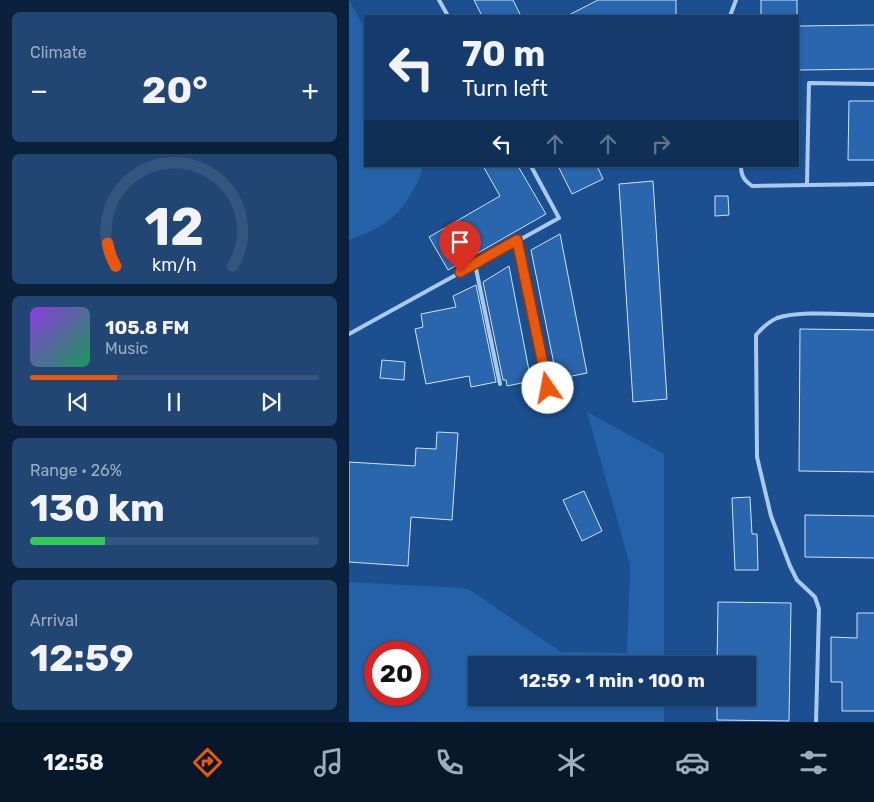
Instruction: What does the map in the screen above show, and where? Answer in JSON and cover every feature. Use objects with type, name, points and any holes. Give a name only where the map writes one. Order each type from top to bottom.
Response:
[{"type":"lane","points":[[439,0],[447,15]]},
{"type":"lane","points":[[729,15],[736,0]]},
{"type":"lane","points":[[807,184],[809,83],[874,84]]},
{"type":"lane","points":[[349,334],[559,218],[532,167]]},
{"type":"lane","points":[[741,167],[741,174],[745,181],[752,186],[874,184]]},
{"type":"lane","points":[[517,240],[548,388]]},
{"type":"lane","points":[[475,264],[499,384]]},
{"type":"lane","points":[[816,722],[819,609],[815,597],[797,580],[790,566],[771,516],[759,465],[755,359],[756,335],[765,324],[777,318],[794,314],[874,315]]},
{"type":"shaded area","points":[[349,0],[364,27],[364,167],[422,167],[421,175],[402,208],[380,226],[349,240]]},
{"type":"shaded area","points":[[587,412],[664,454],[664,656],[468,656],[468,706],[664,706],[664,722],[349,722],[349,582],[463,588],[470,590],[561,652],[627,653],[630,565]]},
{"type":"building","points":[[474,0],[513,0],[520,15],[482,15]]},
{"type":"building","points":[[598,0],[676,0],[676,15],[569,15]]},
{"type":"building","points":[[761,0],[797,0],[797,15],[761,15]]},
{"type":"building","points":[[875,25],[875,69],[799,70],[799,26]]},
{"type":"building","points":[[849,101],[875,101],[875,160],[848,160]]},
{"type":"building","points":[[484,167],[519,167],[546,214],[448,270],[429,237],[500,196]]},
{"type":"building","points":[[558,167],[597,167],[603,179],[572,194]]},
{"type":"building","points":[[653,181],[667,399],[633,402],[619,184]]},
{"type":"building","points":[[715,196],[728,196],[729,215],[715,216]]},
{"type":"building","points":[[560,234],[587,373],[557,379],[531,250]]},
{"type":"building","points":[[509,266],[531,381],[507,386],[506,380],[503,380],[483,282]]},
{"type":"building","points":[[476,285],[496,382],[471,387],[469,376],[426,384],[415,329],[423,327],[421,314],[456,307],[453,296]]},
{"type":"building","points":[[800,329],[875,330],[875,472],[799,471]]},
{"type":"building","points":[[382,360],[405,362],[404,380],[380,378]]},
{"type":"building","points":[[437,432],[458,433],[452,520],[411,517],[408,566],[349,562],[349,462],[415,466],[416,448],[436,449]]},
{"type":"building","points":[[584,491],[602,531],[582,541],[563,500]]},
{"type":"building","points":[[750,497],[752,534],[757,534],[758,570],[735,570],[732,498]]},
{"type":"building","points":[[805,515],[875,516],[875,558],[805,557]]},
{"type":"building","points":[[718,602],[791,603],[789,721],[717,720],[717,706],[756,706],[756,656],[717,656]]},
{"type":"building","points":[[857,613],[875,613],[875,711],[842,711],[842,682],[831,682],[831,637],[857,638]]},
{"type":"route","points":[[460,272],[517,240],[548,388]]}]
